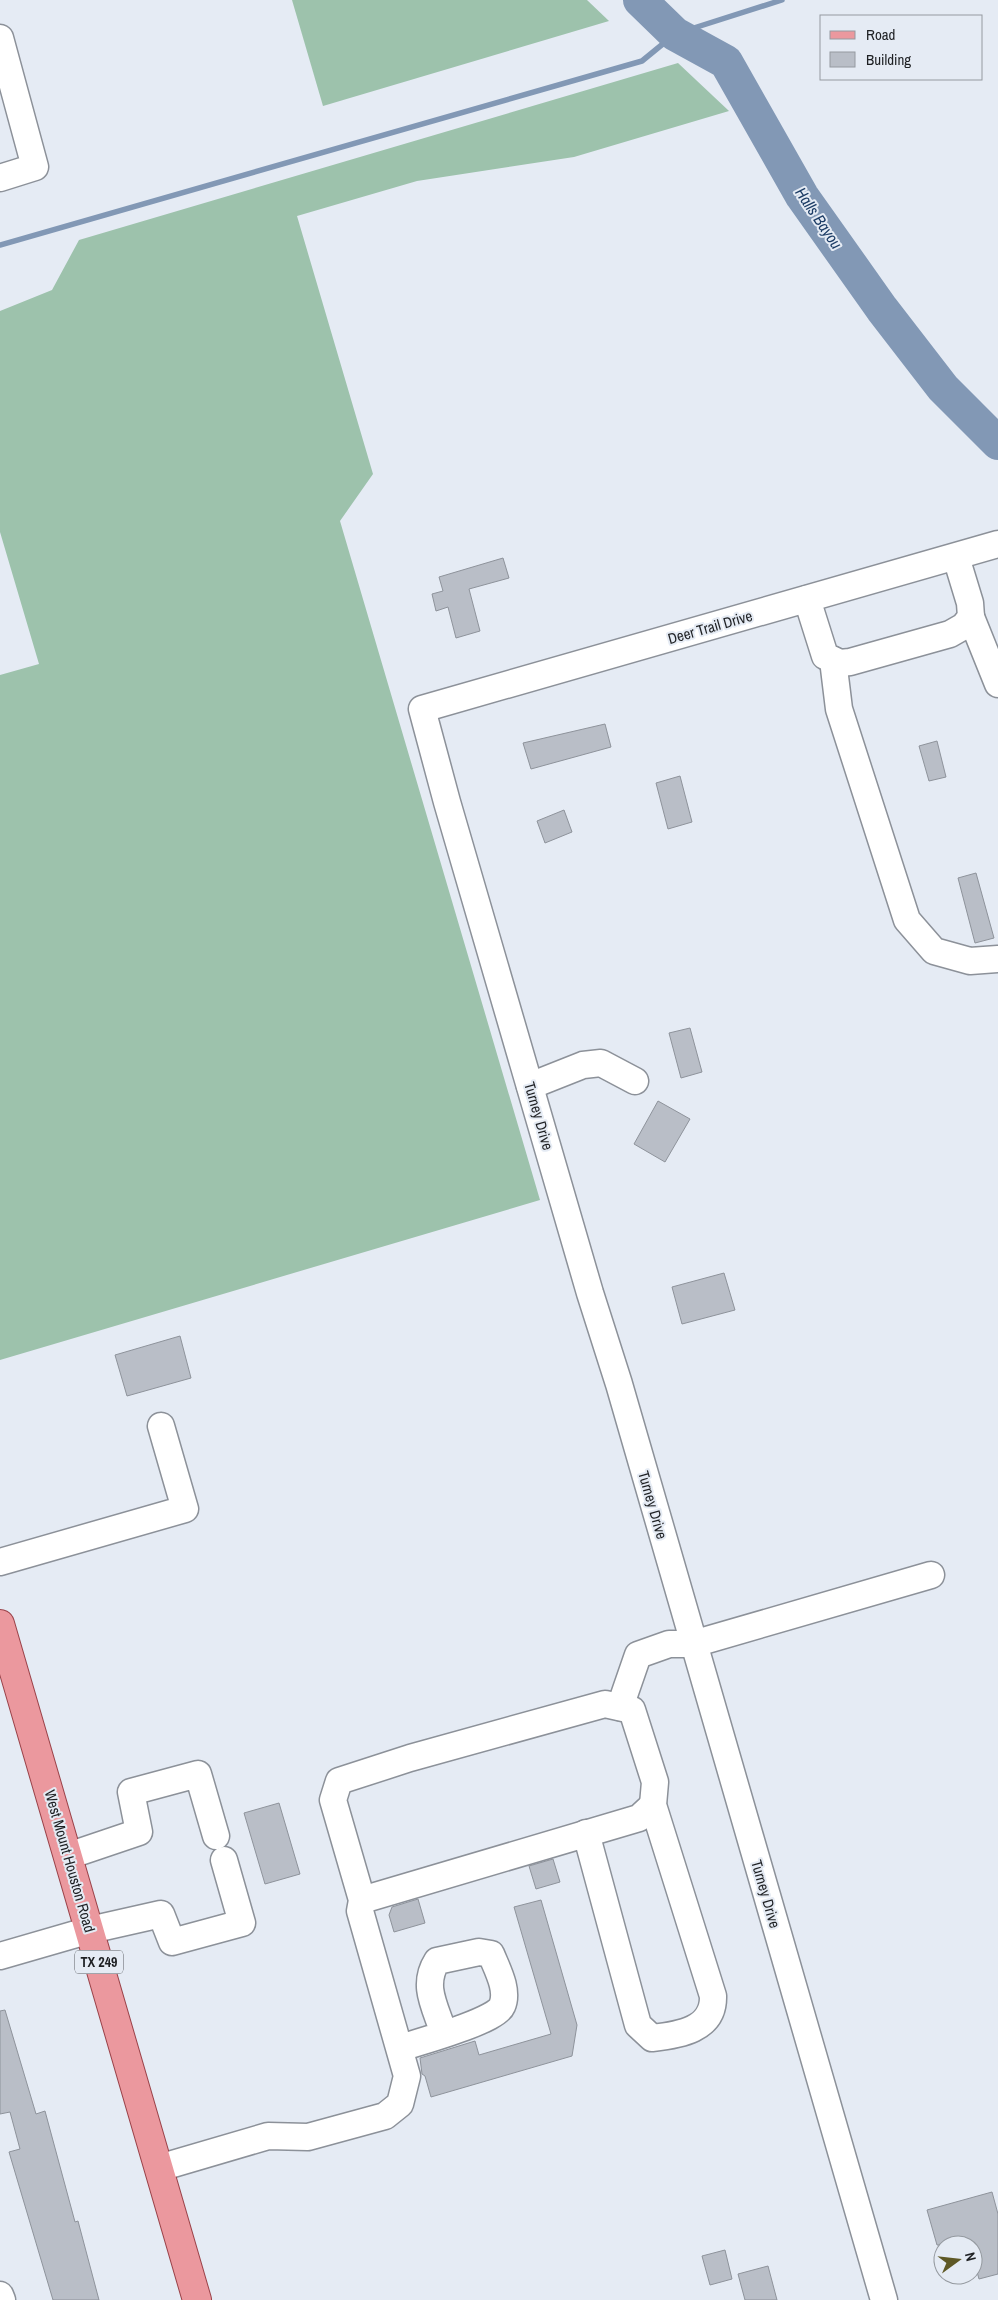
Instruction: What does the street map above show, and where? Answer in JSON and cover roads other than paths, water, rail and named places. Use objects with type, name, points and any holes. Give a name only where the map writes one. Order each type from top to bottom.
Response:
[{"type":"main road","name":"West Mount Houston Road","points":[[0,1624],[197,2300]]},
{"type":"street","points":[[0,38],[35,167],[0,178]]},
{"type":"street","name":"Deer Trail Drive","points":[[422,709],[998,544]]},
{"type":"street","points":[[956,557],[970,603],[971,617],[998,684]]},
{"type":"street","points":[[807,599],[825,656],[833,660],[850,662],[950,634],[964,626],[971,617]]},
{"type":"street","points":[[833,660],[838,709],[907,920],[934,952],[970,961],[998,959]]},
{"type":"street","name":"Turney Drive","points":[[422,709],[884,2300]]},
{"type":"street","points":[[530,1086],[584,1065],[600,1062],[635,1081]]},
{"type":"street","points":[[0,1562],[185,1509],[161,1426]]},
{"type":"street","points":[[620,1707],[638,1655],[669,1644],[693,1644],[931,1575]]},
{"type":"street","points":[[159,2168],[268,2136],[308,2137],[385,2116],[400,2104],[407,2076],[360,1911],[362,1900],[333,1800],[339,1781],[410,1758],[605,1704],[632,1710],[655,1782],[653,1805],[713,1996],[713,2006],[706,2019],[695,2029],[669,2036],[652,2038],[638,2025],[586,1833]]},
{"type":"street","points":[[68,1856],[140,1832],[131,1792],[198,1774],[216,1836]]},
{"type":"street","points":[[362,1900],[639,1818],[653,1805]]},
{"type":"street","points":[[0,1956],[90,1930],[160,1914],[172,1942],[242,1922],[224,1860]]},
{"type":"street","points":[[400,2048],[444,2034]]},
{"type":"street","points":[[0,2295],[2,2300]]},
{"type":"waterway","name":"Halls Bayou","points":[[640,0],[675,34],[726,62],[802,196],[882,309],[943,388],[998,443]]},
{"type":"waterway","points":[[0,245],[642,61],[675,34],[782,0]]}]
